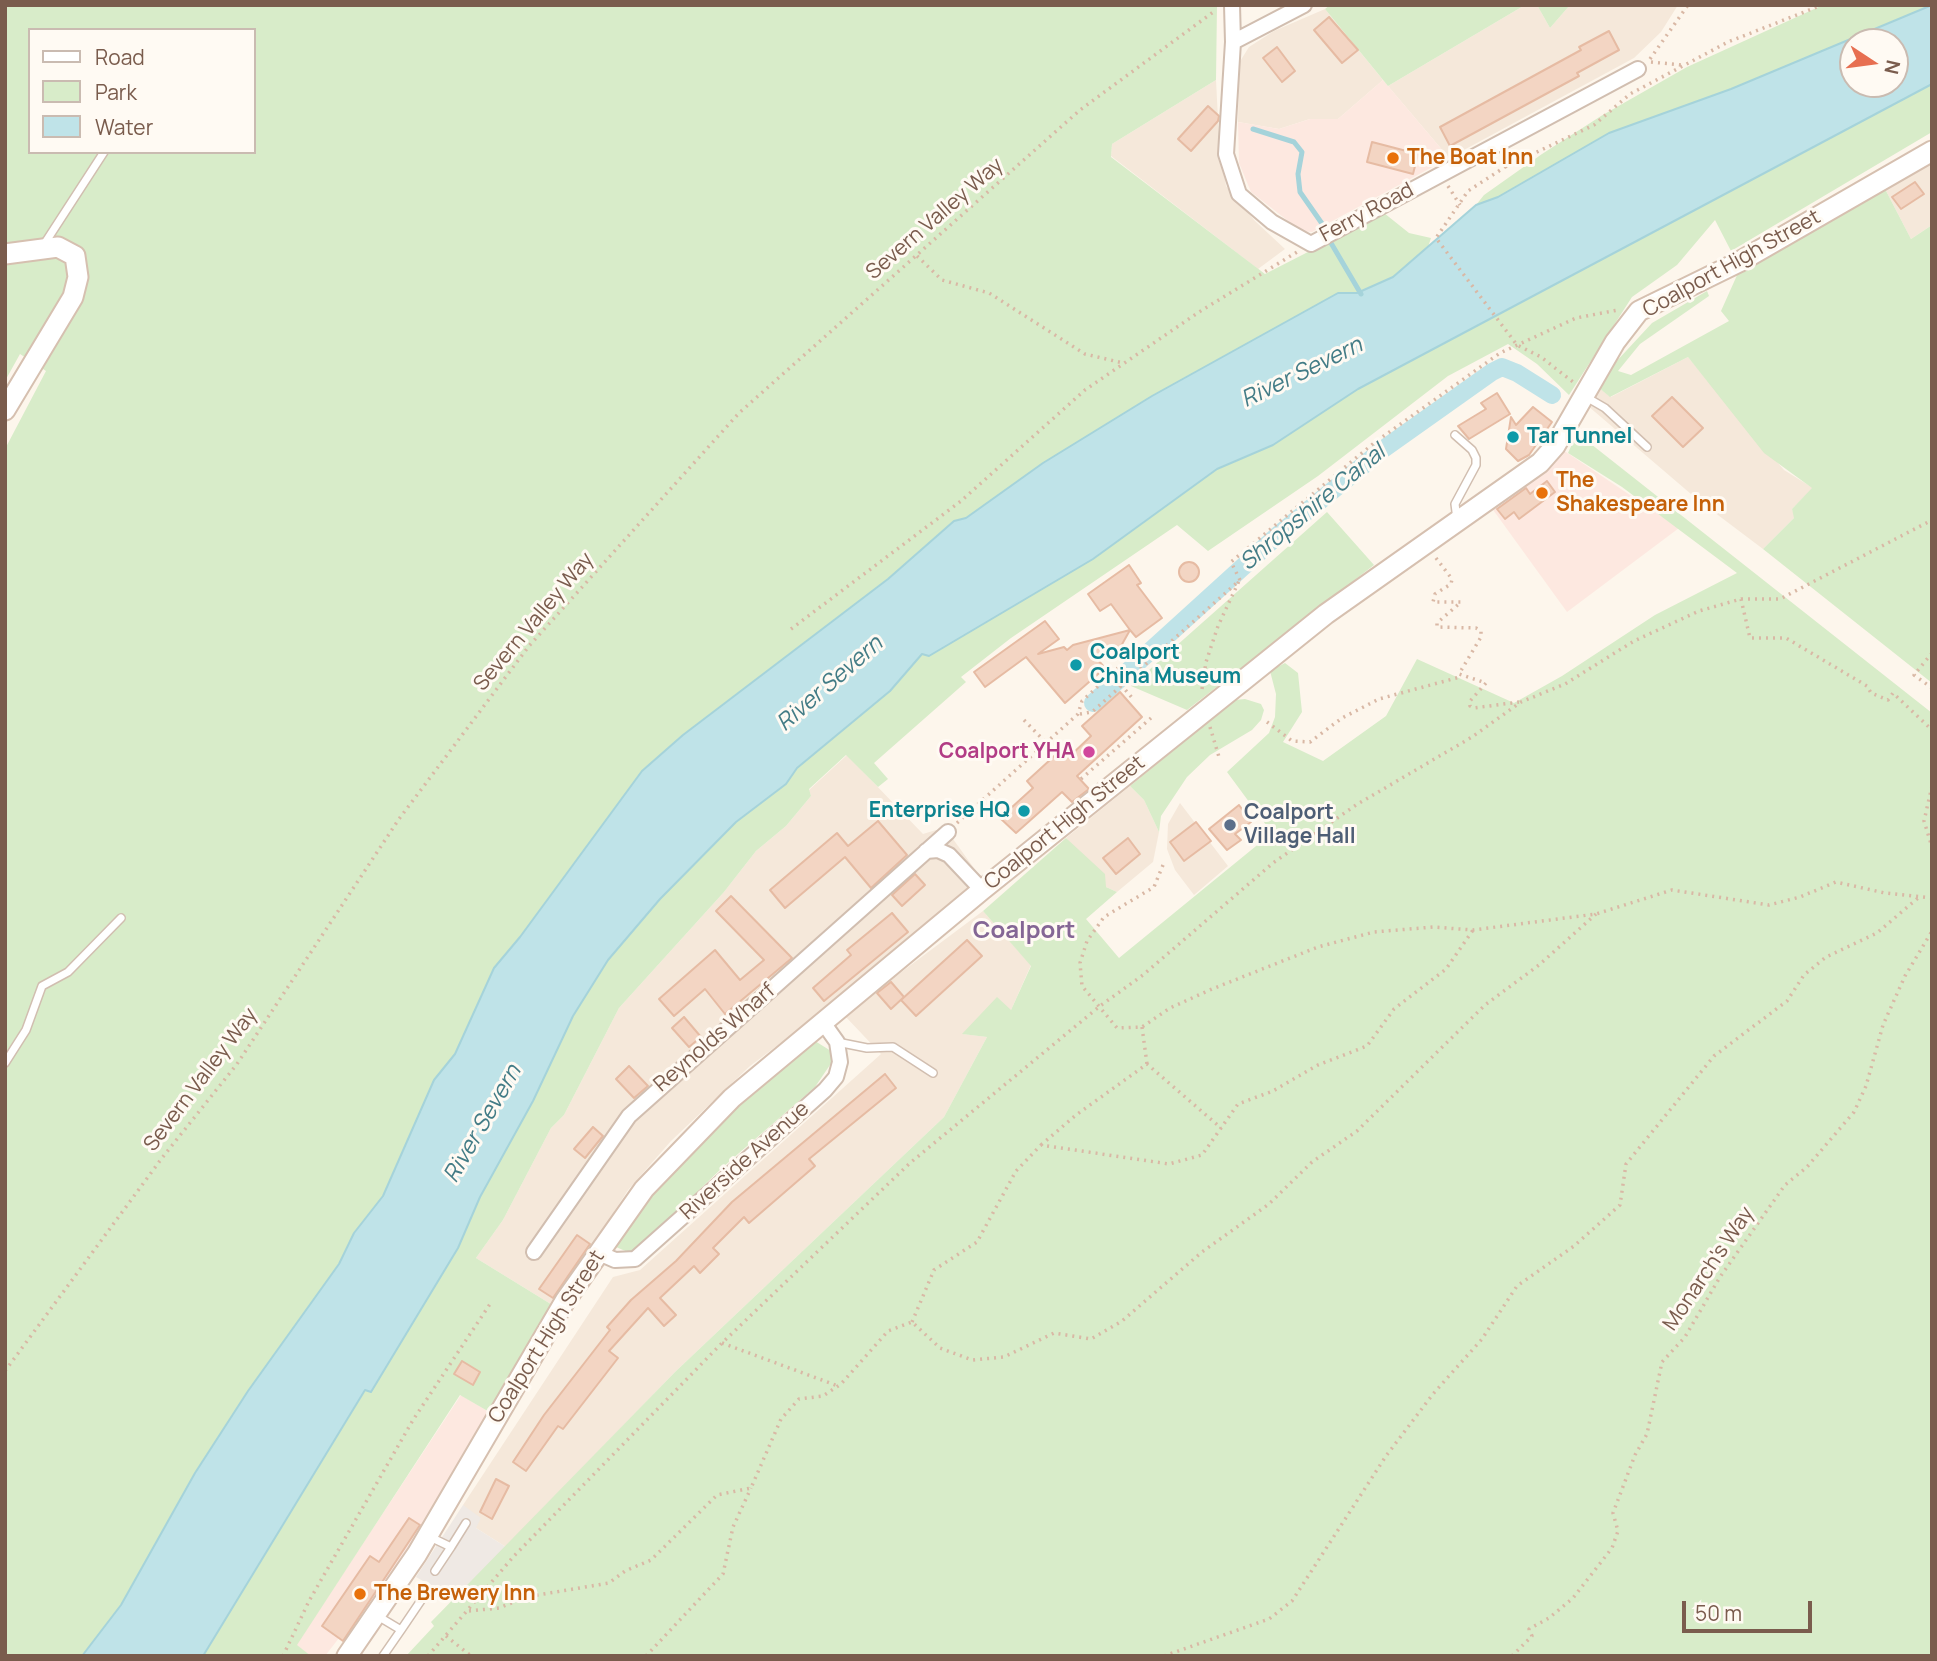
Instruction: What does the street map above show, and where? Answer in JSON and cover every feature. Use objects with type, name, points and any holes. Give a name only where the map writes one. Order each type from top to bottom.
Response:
[{"type":"street","name":"Ferry Road","points":[[1232,5],[1233,42],[1226,154],[1239,194],[1272,222],[1311,244],[1643,66]]},
{"type":"street","points":[[1233,42],[1304,5]]},
{"type":"street","name":"Coalport High Street","points":[[347,1656],[428,1535],[565,1301],[644,1189],[733,1098],[822,1021],[892,968],[982,890],[1326,614],[1540,463],[1555,446],[1615,342],[1639,311],[1739,262],[1932,151]]},
{"type":"street","points":[[5,254],[58,247],[75,256],[73,297],[5,410]]},
{"type":"street","name":"Reynolds Wharf","points":[[534,1252],[629,1116],[948,832]]},
{"type":"street","points":[[926,851],[938,850],[949,855],[982,890]]},
{"type":"street","points":[[822,1021],[837,1042]]},
{"type":"street","name":"Riverside Avenue","points":[[599,1253],[615,1260],[635,1259],[748,1160],[836,1077],[840,1062],[837,1042]]},
{"type":"lane","points":[[41,249],[103,154]]},
{"type":"lane","points":[[1585,397],[1605,408],[1647,447]]},
{"type":"lane","points":[[1455,435],[1472,450],[1476,458],[1476,465],[1455,504],[1457,520]]},
{"type":"lane","points":[[5,1063],[26,1030],[41,985],[68,972],[121,918]]},
{"type":"lane","points":[[837,1042],[867,1048],[893,1048],[933,1073]]},
{"type":"lane","points":[[435,1571],[466,1522]]},
{"type":"lane","points":[[428,1535],[450,1546]]},
{"type":"lane","points":[[383,1656],[426,1593]]},
{"type":"lane","points":[[376,1614],[401,1630]]},
{"type":"path","points":[[1643,66],[1688,5]]},
{"type":"path","points":[[1567,376],[1517,345],[1436,238],[1468,191],[1505,167],[1594,125],[1630,94],[1684,65],[1728,42],[1822,5]]},
{"type":"path","name":"Severn Valley Way","points":[[5,1371],[162,1158],[237,1064],[399,819],[529,646],[738,414],[1080,110],[1217,10]]},
{"type":"path","points":[[1643,66],[1684,65]]},
{"type":"path","points":[[1505,167],[1510,158]]},
{"type":"path","points":[[1451,193],[1460,205]]},
{"type":"path","points":[[791,629],[961,500],[1085,390],[1199,312],[1311,244]]},
{"type":"path","points":[[917,256],[943,280],[989,293],[1085,354],[1124,363]]},
{"type":"path","points":[[1240,580],[1231,562],[1374,443],[1500,354],[1576,318],[1611,309],[1639,311]]},
{"type":"path","points":[[429,1656],[514,1556],[722,1343],[910,1163],[1100,1006],[1143,975],[1273,863],[1356,805],[1472,737],[1521,702],[1565,684],[1634,641],[1699,611],[1741,599],[1780,599],[1932,520]]},
{"type":"path","points":[[1424,544],[1452,579],[1451,584],[1435,594],[1433,602],[1461,602],[1437,623],[1437,627],[1476,628],[1481,631],[1481,637],[1460,670],[1461,676]]},
{"type":"path","points":[[1219,757],[1205,710],[1202,685],[1206,662],[1218,626],[1240,580]]},
{"type":"path","points":[[1078,714],[1091,712],[1240,580]]},
{"type":"path","points":[[1741,599],[1749,638],[1786,638],[1867,686],[1871,693],[1888,701],[1893,693],[1932,730]]},
{"type":"path","points":[[1932,653],[1914,675],[1932,688]]},
{"type":"path","points":[[948,832],[1078,714],[1082,701],[1118,668]]},
{"type":"path","points":[[1112,674],[1133,699]]},
{"type":"path","points":[[1267,722],[1292,741],[1310,742],[1342,718],[1379,699],[1461,676],[1486,683],[1470,701],[1470,706],[1474,708],[1521,702]]},
{"type":"path","points":[[1081,779],[1151,718]]},
{"type":"path","points":[[1024,720],[1057,754]]},
{"type":"path","points":[[1932,786],[1924,821],[1932,847]]},
{"type":"path","points":[[1163,865],[1154,887],[1104,917],[1087,941],[1080,963],[1082,986],[1117,1028],[1142,1027],[1170,1008],[1201,994],[1318,947],[1374,932],[1433,927],[1473,930],[1596,914],[1672,890],[1769,905],[1836,883],[1931,898]]},
{"type":"path","points":[[1932,890],[1932,906]]},
{"type":"path","points":[[1164,1656],[1269,1619],[1292,1601],[1386,1456],[1433,1394],[1482,1339],[1517,1286],[1574,1246],[1620,1205],[1626,1164],[1714,1056],[1787,1001],[1804,975],[1826,957],[1877,933],[1918,898]]},
{"type":"path","points":[[912,1322],[940,1348],[972,1360],[1004,1357],[1054,1333],[1091,1339],[1122,1321],[1202,1252],[1269,1204],[1312,1162],[1357,1131],[1485,1005],[1539,965],[1596,914]]},
{"type":"path","points":[[1041,1145],[1169,1164],[1202,1155],[1238,1104],[1273,1091],[1318,1065],[1367,1046],[1394,1009],[1446,969],[1473,930]]},
{"type":"path","name":"Monarch's Way","points":[[1512,1656],[1532,1636],[1529,1629],[1535,1623],[1549,1618],[1573,1598],[1612,1548],[1618,1531],[1613,1513],[1635,1455],[1647,1434],[1662,1362],[1685,1337],[1720,1277],[1785,1185],[1807,1167],[1854,1112],[1866,1086],[1883,1025],[1905,976],[1932,931]]},
{"type":"path","points":[[1142,1027],[1147,1064],[1222,1128]]},
{"type":"path","points":[[646,1656],[723,1573],[733,1527],[781,1419],[799,1399],[823,1396],[838,1386],[888,1331],[912,1322],[934,1270],[977,1242],[1016,1171],[1076,1115],[1147,1064]]},
{"type":"path","points":[[283,1656],[309,1601],[413,1420],[490,1304]]},
{"type":"path","points":[[722,1343],[838,1386]]},
{"type":"path","points":[[1932,1362],[1932,1377]]},
{"type":"path","points":[[468,1612],[499,1608],[526,1597],[609,1583],[625,1571],[651,1560],[717,1495],[751,1488]]},
{"type":"path","points":[[446,1636],[471,1656]]},
{"type":"shaded area","points":[[1525,5],[1537,5],[1550,28],[1570,5],[1678,5],[1661,32],[1634,58],[1449,158],[1388,86]]},
{"type":"shaded area","points":[[1325,9],[1383,80],[1338,119],[1310,119],[1279,129],[1238,122],[1239,63],[1249,47],[1274,31]]},
{"type":"shaded area","points":[[1216,80],[1219,138],[1226,186],[1255,221],[1285,249],[1258,269],[1111,156],[1112,144]]},
{"type":"shaded area","points":[[1383,80],[1449,158],[1312,232],[1301,231],[1251,192],[1239,163],[1238,122],[1279,129],[1310,119],[1338,119]]},
{"type":"shaded area","points":[[1932,158],[1932,225],[1911,239],[1884,187]]},
{"type":"shaded area","points":[[1688,357],[1784,470],[1813,488],[1792,509],[1795,517],[1763,549],[1698,500],[1588,406],[1598,387],[1611,397]]},
{"type":"shaded area","points":[[1563,450],[1679,528],[1567,612],[1491,507]]},
{"type":"shaded area","points":[[847,755],[923,834],[936,830],[948,832],[981,878],[888,962],[750,1066],[671,1141],[628,1190],[554,1306],[476,1258],[503,1220],[551,1128],[564,1115],[619,1008],[724,892],[756,851],[786,826],[811,796],[809,790]]},
{"type":"shaded area","points":[[1130,786],[1144,800],[1159,832],[1153,862],[1117,892],[1106,887],[1066,838]]},
{"type":"shaded area","points":[[1180,803],[1228,866],[1194,895],[1175,870],[1167,849],[1168,824]]},
{"type":"shaded area","points":[[983,911],[1031,965],[1011,1010],[963,1034],[987,1037],[944,1117],[675,1372],[506,1547],[476,1528],[463,1505],[613,1277],[640,1270],[881,1054],[844,1015]]},
{"type":"shaded area","points":[[461,1395],[491,1413],[423,1527],[344,1642],[339,1638],[325,1656],[311,1656],[296,1645]]},
{"type":"shaded area","points":[[463,1505],[481,1518],[476,1528],[506,1547],[455,1599],[416,1577]]},
{"type":"green space","points":[[5,5],[1217,5],[1216,80],[1112,144],[1111,157],[1265,274],[1384,213],[1409,233],[1431,238],[1428,247],[1393,277],[1357,293],[1338,293],[1152,396],[1043,463],[966,518],[954,521],[888,579],[683,735],[642,771],[520,937],[494,968],[455,1054],[410,1134],[383,1196],[354,1233],[339,1264],[248,1391],[195,1473],[121,1605],[82,1656],[5,1656],[5,449],[46,371],[20,354],[5,381]]},
{"type":"green space","points":[[1330,5],[1525,5],[1388,86],[1325,9]]},
{"type":"green space","points":[[1537,5],[1570,5],[1550,28]]},
{"type":"green space","points":[[1823,5],[1931,5],[1876,28],[1839,28],[1839,44],[1731,89],[1609,133],[1498,197],[1476,205],[1484,195],[1542,154],[1601,116],[1687,67]]},
{"type":"green space","points":[[1932,84],[1932,132],[1731,251],[1715,220],[1677,265],[1632,297],[1569,395],[1537,364],[1508,344],[1448,376],[1318,476],[1208,551],[1177,525],[1011,638],[961,677],[966,682],[874,763],[888,779],[878,787],[846,755],[809,789],[811,796],[786,826],[756,851],[724,892],[619,1008],[564,1115],[551,1128],[503,1220],[476,1258],[554,1306],[491,1413],[460,1395],[297,1645],[311,1656],[203,1656],[366,1389],[371,1392],[458,1248],[480,1197],[573,1016],[608,960],[660,899],[736,822],[786,784],[796,768],[890,691],[922,654],[929,656],[1093,559],[1217,469],[1273,444],[1358,389]]},
{"type":"green space","points":[[1884,187],[1911,239],[1932,225],[1932,683],[1763,549],[1794,518],[1792,509],[1812,488],[1764,453],[1688,357],[1610,397],[1598,387],[1614,364],[1652,323],[1707,291],[1709,296],[1640,344],[1618,371],[1631,375],[1729,321],[1721,311],[1738,273]]},
{"type":"green space","points":[[1577,433],[1932,713],[1932,1656],[406,1656],[434,1626],[431,1622],[675,1372],[944,1117],[987,1037],[962,1034],[997,997],[1011,1010],[1031,966],[983,911],[1066,838],[1105,874],[1106,887],[1117,892],[1086,919],[1119,958],[1272,833],[1227,772],[1269,733],[1275,717],[1276,694],[1270,671],[1285,663],[1298,673],[1302,712],[1283,742],[1323,761],[1386,716],[1417,659],[1514,703],[1562,676],[1655,615],[1737,573],[1622,487],[1568,453]]},
{"type":"green space","points":[[1327,512],[1374,565],[1187,710],[1131,686]]},
{"type":"green space","points":[[1245,699],[1261,704],[1264,710],[1261,720],[1252,730],[1210,755],[1187,777],[1161,816],[1159,832],[1144,800],[1130,786],[1235,700]]},
{"type":"green space","points":[[815,1041],[831,1051],[832,1062],[815,1087],[723,1167],[644,1243],[630,1253],[616,1247],[619,1237],[666,1174],[750,1093]]},
{"type":"water","points":[[1932,5],[1932,84],[1909,96],[1909,28],[1877,28]]},
{"type":"water","name":"River Severn","points":[[1839,44],[1839,98],[1906,98],[1358,389],[1273,445],[1217,469],[1093,559],[929,656],[922,654],[890,691],[797,768],[786,784],[736,822],[660,899],[608,960],[573,1016],[533,1101],[480,1197],[458,1248],[371,1392],[365,1390],[203,1656],[82,1656],[121,1605],[195,1473],[248,1391],[339,1264],[354,1233],[383,1196],[434,1080],[455,1054],[494,968],[520,937],[642,771],[683,735],[888,579],[954,521],[966,518],[1043,463],[1152,396],[1338,293],[1357,293],[1393,277],[1476,205],[1498,197],[1609,133],[1731,89]]},
{"type":"building","points":[[1329,17],[1358,50],[1342,63],[1314,30]]},
{"type":"building","points":[[1609,31],[1619,50],[1577,73],[1579,76],[1450,146],[1440,127],[1581,50],[1579,47]]},
{"type":"building","points":[[1277,47],[1295,71],[1282,82],[1263,58]]},
{"type":"building","points":[[1208,106],[1219,116],[1218,121],[1191,151],[1178,139]]},
{"type":"building","name":"The Boat Inn","points":[[1372,142],[1418,154],[1413,174],[1367,162]]},
{"type":"building","points":[[1915,182],[1924,194],[1901,209],[1892,197]]},
{"type":"building","points":[[1497,393],[1510,414],[1469,439],[1458,426],[1486,409],[1481,403]]},
{"type":"building","points":[[1672,397],[1703,428],[1683,447],[1652,416]]},
{"type":"building","points":[[1533,407],[1552,422],[1529,455],[1518,461],[1506,449],[1511,417],[1516,425]]},
{"type":"building","name":"The Shakespeare Inn","points":[[1547,481],[1555,492],[1519,519],[1514,512],[1505,519],[1497,509],[1526,488],[1530,494]]},
{"type":"building","points":[[1185,562],[1193,562],[1199,572],[1193,582],[1185,582],[1179,576],[1179,568]]},
{"type":"building","points":[[1129,565],[1141,583],[1137,585],[1162,618],[1136,637],[1111,604],[1100,611],[1088,594]]},
{"type":"building","points":[[1045,621],[1059,639],[1038,654],[1064,647],[1067,650],[1073,645],[1130,630],[1116,655],[1098,660],[1105,668],[1065,703],[1026,657],[985,687],[974,672]]},
{"type":"building","name":"Coalport YHA","points":[[1120,692],[1142,717],[1077,776],[1089,789],[1072,802],[1062,792],[1016,833],[1000,818],[1033,788],[1027,781],[1063,748],[1070,756],[1091,736],[1082,726]]},
{"type":"building","name":"Coalport Village Hall","points":[[1239,805],[1251,822],[1235,834],[1241,840],[1227,850],[1209,829]]},
{"type":"building","points":[[878,821],[907,855],[871,888],[845,857],[785,908],[770,890],[837,833],[848,846]]},
{"type":"building","points":[[1196,822],[1211,841],[1184,861],[1170,842]]},
{"type":"building","points":[[1128,838],[1140,854],[1116,874],[1103,858]]},
{"type":"building","points":[[915,874],[925,885],[902,906],[892,895]]},
{"type":"building","points":[[731,896],[792,958],[725,1014],[705,989],[674,1016],[659,999],[715,950],[740,980],[764,960],[716,911]]},
{"type":"building","points":[[892,913],[908,932],[824,1001],[813,988],[851,955],[847,950]]},
{"type":"building","points":[[967,940],[982,956],[916,1016],[901,1000]]},
{"type":"building","points":[[891,982],[904,997],[891,1009],[877,993]]},
{"type":"building","points":[[684,1017],[701,1037],[689,1047],[672,1028]]},
{"type":"building","points":[[629,1066],[648,1086],[634,1098],[616,1079]]},
{"type":"building","points":[[885,1074],[896,1088],[809,1159],[815,1166],[749,1223],[744,1217],[713,1248],[719,1254],[700,1273],[694,1266],[660,1298],[676,1315],[664,1326],[648,1308],[609,1351],[618,1358],[563,1429],[558,1426],[526,1471],[513,1462],[544,1415],[610,1330],[607,1327],[631,1300],[676,1261],[732,1202]]},
{"type":"building","points":[[593,1127],[603,1136],[585,1158],[574,1149]]},
{"type":"building","points":[[577,1235],[590,1244],[553,1298],[539,1289]]},
{"type":"building","points":[[462,1361],[480,1372],[473,1385],[454,1374]]},
{"type":"building","points":[[496,1479],[509,1486],[492,1519],[480,1512]]},
{"type":"building","name":"The Brewery Inn","points":[[409,1518],[420,1525],[343,1641],[322,1626],[370,1556],[379,1562]]},
{"type":"waterway","points":[[1253,129],[1294,142],[1302,152],[1298,174],[1300,192],[1323,225]]},
{"type":"waterway","points":[[1331,243],[1361,294]]},
{"type":"waterway","name":"Shropshire Canal","points":[[1093,703],[1278,535],[1382,450],[1492,372],[1502,367],[1552,395]]},
{"type":"place","name":"The Boat Inn","points":[[1393,158]]},
{"type":"place","name":"Tar Tunnel","points":[[1513,437]]},
{"type":"place","name":"The Shakespeare Inn","points":[[1542,493]]},
{"type":"place","name":"Coalport China Museum","points":[[1076,665]]},
{"type":"place","name":"Coalport YHA","points":[[1089,752]]},
{"type":"place","name":"Enterprise HQ","points":[[1024,811]]},
{"type":"place","name":"Coalport Village Hall","points":[[1230,825]]},
{"type":"place","name":"The Brewery Inn","points":[[360,1594]]},
{"type":"district","name":"Coalport","points":[[1024,931]]}]
